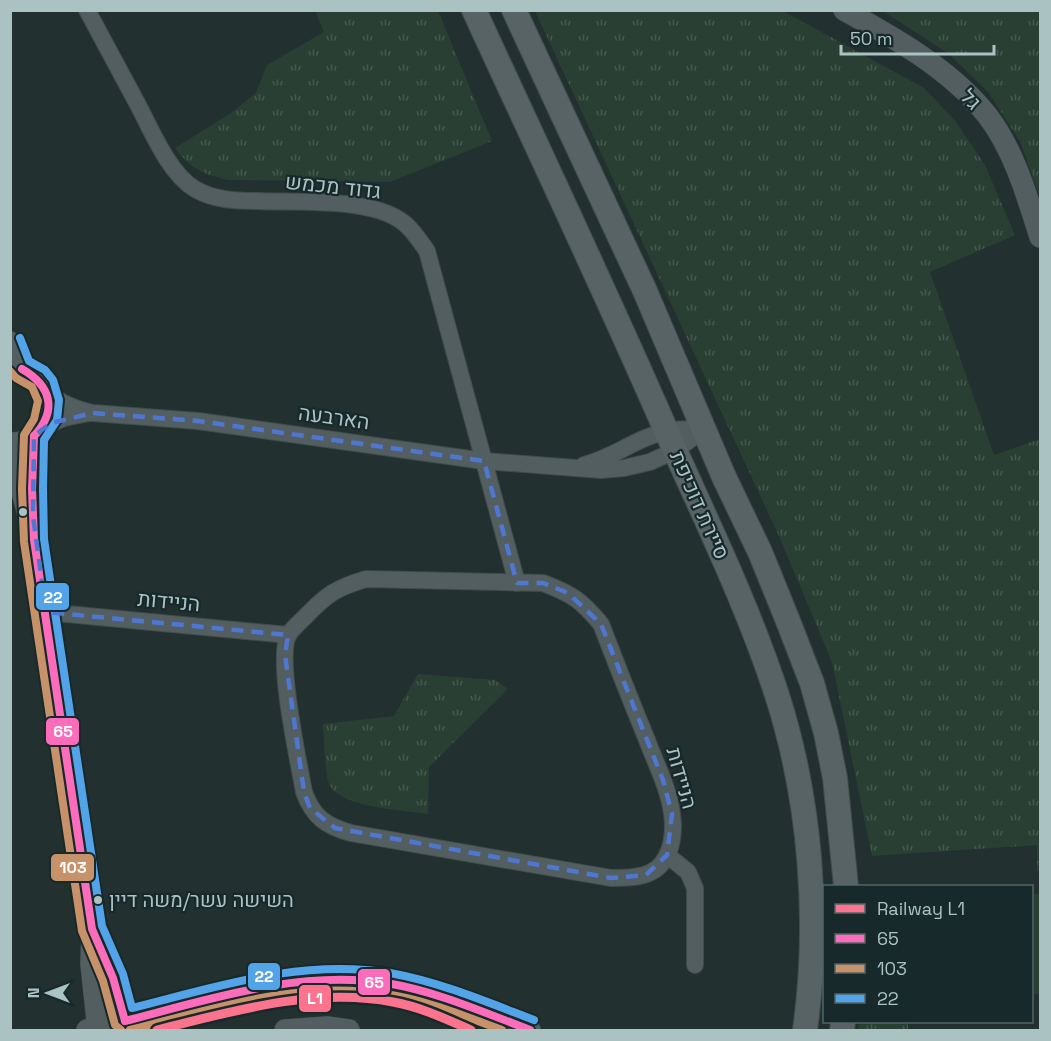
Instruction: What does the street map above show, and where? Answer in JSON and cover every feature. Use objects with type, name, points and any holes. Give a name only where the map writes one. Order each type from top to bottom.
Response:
[{"type":"main road","name":"סיירת דוכיפת","points":[[474,10],[612,306],[754,634],[777,695],[790,742],[800,795],[811,900],[811,988],[805,1030]]},
{"type":"main road","name":"סיירת דוכיפת","points":[[514,10],[645,291],[724,477],[760,552],[812,683],[826,733],[835,778],[846,885]]},
{"type":"street","name":"גדוד מכמש","points":[[87,10],[161,148],[177,172],[194,188],[214,198],[234,201],[365,207],[388,213],[404,223],[418,237],[427,251],[517,583]]},
{"type":"street","name":"גל","points":[[844,10],[928,61],[949,77],[987,116],[1014,161],[1041,237]]},
{"type":"street","points":[[10,342],[16,368],[39,380],[45,389],[49,408],[39,431],[32,489],[34,540]]},
{"type":"street","name":"הארבעה","points":[[45,389],[58,400],[93,413]]},
{"type":"street","name":"הארבעה","points":[[39,431],[74,415],[93,413],[198,421],[484,461],[601,470],[650,462],[671,441]]},
{"type":"street","name":"הארבעה","points":[[569,468],[597,462],[643,439],[671,441],[704,429]]},
{"type":"street","points":[[10,443],[26,441],[39,431]]},
{"type":"street","points":[[10,454],[20,481],[34,540],[46,612],[92,929],[94,1030],[126,1026],[266,986],[350,980],[386,983],[436,995],[530,1030]]},
{"type":"street","name":"הניידות","points":[[46,612],[288,635],[326,596],[341,586],[366,579],[543,583],[568,592],[585,605],[601,624],[663,780],[672,814],[672,835],[667,855]]},
{"type":"street","points":[[288,635],[285,675],[304,792],[310,808],[321,819],[335,828],[351,833],[612,878],[646,875],[657,869],[667,855],[688,872],[695,888],[695,965]]},
{"type":"street","points":[[92,929],[113,978],[126,1026]]},
{"type":"street","points":[[285,1030],[327,1027],[350,1030]]},
{"type":"highlighted area","points":[[93,413],[198,421],[484,461],[517,583],[543,583],[568,593],[601,624],[663,780],[672,814],[667,855],[646,875],[611,878],[335,828],[310,808],[304,792],[285,655],[288,635],[46,612],[33,516],[34,436],[51,423]]},
{"type":"green space","points":[[315,10],[438,11],[492,141],[390,182],[228,180],[204,173],[192,166],[175,148],[231,113],[256,93],[267,65],[324,32]]},
{"type":"green space","points":[[535,11],[783,11],[924,88],[956,122],[985,165],[1015,235],[930,272],[994,455],[1040,439],[1040,871],[1037,871],[1037,845],[872,856],[832,662],[779,536]]},
{"type":"green space","points":[[883,11],[1040,11],[1040,198],[1020,141],[988,92],[949,54]]},
{"type":"green space","points":[[418,674],[495,680],[508,689],[429,767],[428,814],[359,803],[335,792],[328,779],[323,724],[394,716]]},
{"type":"green space","points":[[1033,894],[1040,894],[1040,994],[1033,994]]},
{"type":"green space","points":[[859,1023],[908,1023],[908,1030],[858,1030]]},
{"type":"rail line","name":"L1","points":[[157,1030],[274,1003],[333,997],[363,998],[403,1004],[471,1030]]},
{"type":"transit line","name":"22","points":[[20,338],[29,361],[45,370],[53,380],[59,400],[57,420],[44,440],[44,539],[102,926],[123,974],[132,1008],[260,977],[325,969],[357,969],[390,973],[427,982],[534,1020]]},
{"type":"transit line","name":"65","points":[[22,369],[39,383],[48,399],[46,417],[34,436]]},
{"type":"transit line","name":"103","points":[[10,371],[16,378],[32,387],[38,401],[34,419],[24,435],[22,489],[24,542],[82,931],[103,981],[115,1025],[121,1030]]},
{"type":"transit line","name":"65","points":[[34,436],[32,489],[34,540],[92,929],[113,978],[125,1021]]},
{"type":"transit line","name":"65","points":[[125,1021],[254,989],[320,980],[353,980],[386,983],[423,991],[530,1030]]},
{"type":"transit line","name":"103","points":[[130,1030],[256,999],[321,991],[385,994],[415,1000],[502,1030]]},
{"type":"place","name":"השישה עשר/משה דיין","points":[[98,900]]}]
